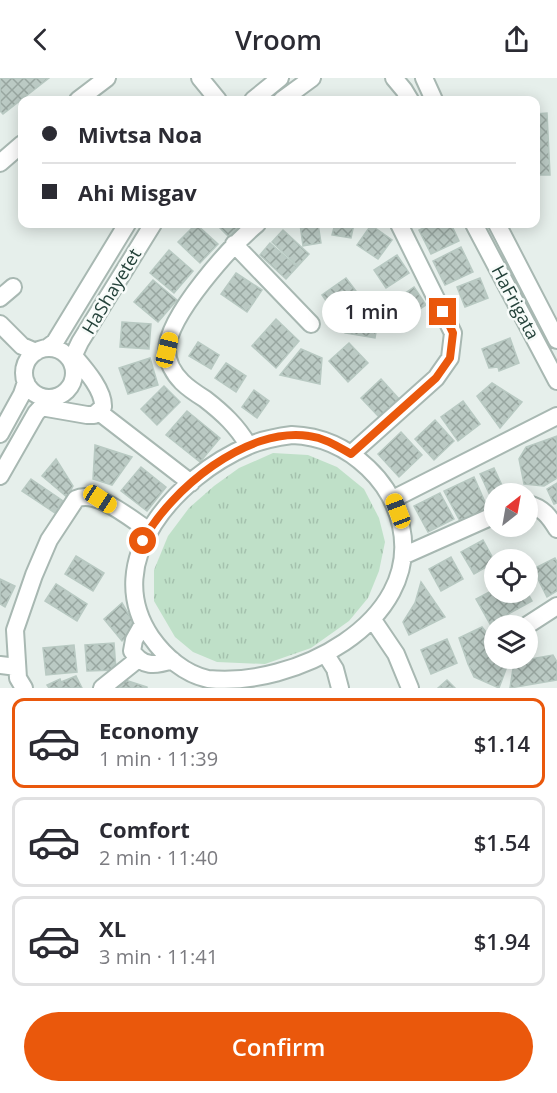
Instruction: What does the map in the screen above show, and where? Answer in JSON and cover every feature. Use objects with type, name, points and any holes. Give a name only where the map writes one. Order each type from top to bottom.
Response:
[{"type":"street","points":[[83,96],[107,78]]},
{"type":"street","points":[[200,78],[215,96]]},
{"type":"street","points":[[258,96],[280,78]]},
{"type":"street","points":[[287,96],[312,78]]},
{"type":"street","points":[[394,78],[407,96]]},
{"type":"street","points":[[424,78],[432,96]]},
{"type":"street","points":[[0,163],[18,147]]},
{"type":"street","name":"HaShayetet","points":[[0,434],[22,394],[34,362],[55,342],[126,228]]},
{"type":"street","name":"HaShayetet","points":[[72,358],[151,228]]},
{"type":"street","points":[[248,446],[238,428],[182,382],[170,366],[167,350],[171,335],[186,306],[219,261],[252,228]]},
{"type":"street","points":[[351,454],[436,378],[450,358],[453,333],[401,228]]},
{"type":"street","name":"HaFrigata","points":[[476,228],[557,381]]},
{"type":"street","name":"HaFrigata","points":[[499,228],[557,340]]},
{"type":"street","points":[[234,244],[311,324]]},
{"type":"street","points":[[0,298],[7,284]]},
{"type":"street","points":[[0,324],[34,362],[36,395],[45,403],[87,416],[94,415],[103,407],[103,400],[88,373],[72,358],[59,350],[34,362]]},
{"type":"street","points":[[0,339],[34,362]]},
{"type":"street","points":[[0,476],[45,403],[61,396],[72,385],[75,377],[72,358]]},
{"type":"street","points":[[99,412],[191,483]]},
{"type":"street","points":[[393,499],[557,416]]},
{"type":"street","points":[[292,435],[307,435],[323,439],[351,454],[373,472],[393,499],[403,534],[405,555],[403,565],[391,595],[373,620],[350,642],[328,658],[304,669],[253,685],[207,679],[193,674],[172,660],[156,644],[143,624],[136,606],[135,576],[138,555],[148,530],[164,509],[191,483],[217,463],[248,446],[292,435]]},
{"type":"street","points":[[24,688],[18,678],[8,636],[15,630],[34,575],[46,549],[76,499],[89,496],[100,499],[148,530]]},
{"type":"street","points":[[538,508],[548,515],[557,529]]},
{"type":"street","points":[[405,555],[484,520]]},
{"type":"street","points":[[538,618],[557,606]]},
{"type":"street","points":[[373,620],[396,654],[410,688]]},
{"type":"street","points":[[143,624],[134,640],[132,651],[137,660],[143,664],[162,664],[172,660]]},
{"type":"street","points":[[328,658],[333,688]]},
{"type":"street","points":[[328,658],[335,669],[340,688]]},
{"type":"street","points":[[102,688],[137,660]]},
{"type":"street","points":[[0,665],[17,667]]},
{"type":"green space","points":[[273,453],[308,455],[337,467],[364,489],[379,518],[385,542],[379,571],[368,598],[349,621],[311,648],[265,664],[217,662],[193,652],[175,637],[154,601],[154,570],[168,536],[189,508],[239,468]]},
{"type":"building","points":[[0,78],[49,78],[26,96],[18,96],[18,102],[3,114],[0,111]]},
{"type":"building","points":[[547,113],[550,175],[540,175],[540,114]]},
{"type":"building","points":[[192,228],[200,228],[218,244],[200,263],[178,242]]},
{"type":"building","points":[[220,228],[237,228],[228,236]]},
{"type":"building","points":[[301,228],[319,228],[321,243],[303,246]]},
{"type":"building","points":[[334,228],[353,228],[351,238],[332,235]]},
{"type":"building","points":[[369,228],[375,228],[392,240],[378,259],[357,245]]},
{"type":"building","points":[[453,228],[459,241],[431,254],[419,230]]},
{"type":"building","points":[[283,230],[309,254],[298,266],[272,242]]},
{"type":"building","points":[[270,243],[297,267],[286,279],[260,255]]},
{"type":"building","points":[[461,247],[473,272],[445,285],[433,261]]},
{"type":"building","points":[[169,250],[193,271],[174,293],[150,273]]},
{"type":"building","points":[[397,255],[409,273],[386,288],[374,270]]},
{"type":"building","points":[[236,273],[262,290],[247,312],[221,294]]},
{"type":"building","points":[[346,278],[356,291],[331,308],[322,295]]},
{"type":"building","points":[[480,278],[488,298],[465,307],[457,287]]},
{"type":"building","points":[[153,280],[177,300],[158,322],[134,302]]},
{"type":"building","points":[[414,287],[426,305],[403,320],[391,303]]},
{"type":"building","points":[[349,309],[379,314],[375,338],[345,333]]},
{"type":"building","points":[[276,319],[299,341],[276,368],[252,346]]},
{"type":"building","points":[[122,322],[151,324],[149,349],[120,347]]},
{"type":"building","points":[[510,338],[519,363],[499,371],[498,367],[489,368],[482,349]]},
{"type":"building","points":[[198,342],[219,355],[211,369],[189,356]]},
{"type":"building","points":[[349,343],[368,363],[348,382],[329,361]]},
{"type":"building","points":[[301,349],[322,358],[320,384],[280,375]]},
{"type":"building","points":[[150,358],[158,385],[128,394],[119,368]]},
{"type":"building","points":[[226,363],[246,376],[236,392],[215,378]]},
{"type":"building","points":[[381,379],[400,400],[380,418],[361,398]]},
{"type":"building","points":[[492,383],[522,402],[500,428],[477,396]]},
{"type":"building","points":[[164,386],[180,402],[157,425],[141,409]]},
{"type":"building","points":[[254,390],[269,401],[257,418],[242,407]]},
{"type":"building","points":[[463,401],[480,424],[458,441],[441,417]]},
{"type":"building","points":[[187,411],[220,438],[200,462],[166,435]]},
{"type":"building","points":[[435,420],[454,441],[434,460],[415,439]]},
{"type":"building","points":[[401,432],[422,455],[399,477],[378,454]]},
{"type":"building","points":[[557,436],[557,478],[544,486],[538,485],[538,483],[524,483],[519,459],[526,447]]},
{"type":"building","points":[[95,445],[132,457],[112,485],[93,479]]},
{"type":"building","points":[[56,459],[73,486],[67,497],[42,476]]},
{"type":"building","points":[[141,467],[166,487],[147,511],[121,491]]},
{"type":"building","points":[[494,468],[501,483],[484,483],[480,474]]},
{"type":"building","points":[[474,477],[484,500],[484,511],[461,523],[444,491]]},
{"type":"building","points":[[31,479],[63,501],[55,513],[22,491]]},
{"type":"building","points":[[557,483],[557,503],[554,504],[547,489]]},
{"type":"building","points":[[440,493],[454,519],[428,532],[414,506]]},
{"type":"building","points":[[483,540],[488,549],[484,549],[484,568],[474,574],[461,552]]},
{"type":"building","points":[[76,556],[104,573],[93,591],[65,574]]},
{"type":"building","points":[[451,557],[463,579],[441,591],[429,569]]},
{"type":"building","points":[[555,558],[557,562],[557,591],[547,597],[538,579],[538,566]]},
{"type":"building","points":[[0,579],[15,586],[5,607],[0,604]]},
{"type":"building","points":[[421,582],[445,617],[409,635],[403,622],[415,603]]},
{"type":"building","points":[[56,584],[87,604],[77,621],[45,601]]},
{"type":"building","points":[[484,595],[484,603],[528,603],[506,615],[485,615],[476,599]]},
{"type":"building","points":[[122,603],[136,627],[122,641],[104,619]]},
{"type":"building","points":[[482,627],[484,629],[484,669],[506,669],[499,688],[474,677],[459,638]]},
{"type":"building","points":[[447,639],[457,663],[431,674],[421,650]]},
{"type":"building","points":[[114,643],[116,670],[87,671],[85,645]]},
{"type":"building","points":[[74,645],[77,672],[46,675],[43,648]]},
{"type":"building","points":[[553,655],[557,662],[557,680],[510,688],[513,669],[538,669],[538,658]]},
{"type":"building","points":[[76,676],[82,688],[49,688],[47,685],[60,679],[61,682]]},
{"type":"building","points":[[125,680],[147,687],[147,688],[118,688]]},
{"type":"building","points":[[447,680],[455,688],[438,688]]},
{"type":"route","points":[[143,541],[148,530],[164,509],[191,483],[217,463],[248,446],[273,438],[307,435],[323,439],[351,454],[436,378],[450,358],[453,333],[443,312]]}]
